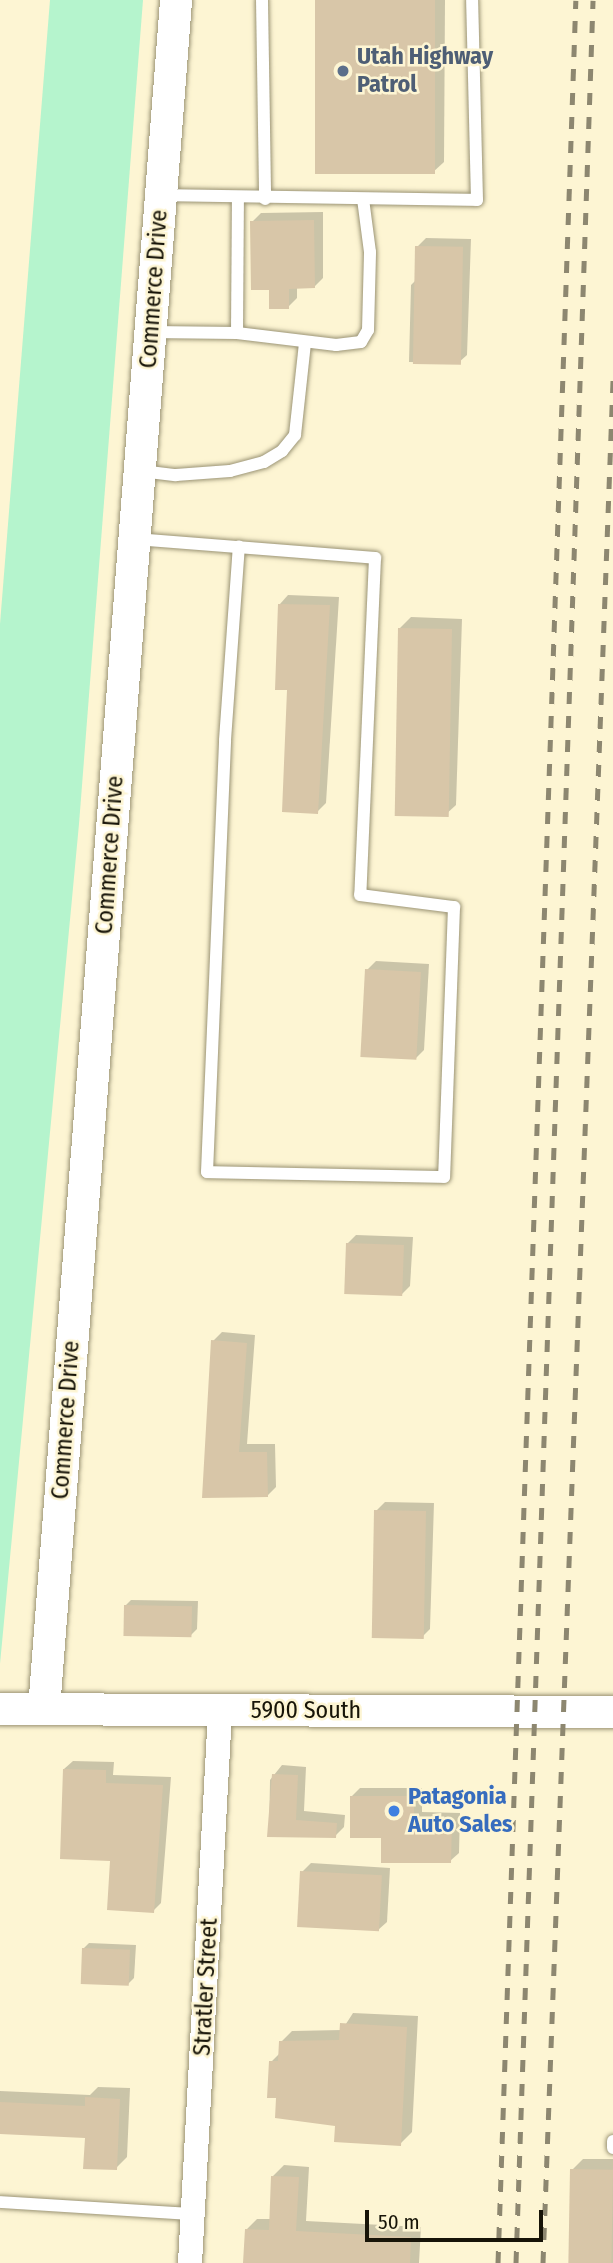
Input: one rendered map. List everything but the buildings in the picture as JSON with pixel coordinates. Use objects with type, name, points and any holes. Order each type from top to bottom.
[{"type":"street","name":"Commerce Drive","points":[[44,1709],[176,0]]},
{"type":"street","name":"5900 South","points":[[0,1709],[613,1712]]},
{"type":"street","name":"Stratler Street","points":[[190,2263],[220,1712]]},
{"type":"lane","points":[[262,0],[265,199]]},
{"type":"lane","points":[[161,195],[238,199],[477,200],[472,0]]},
{"type":"lane","points":[[237,334],[238,199]]},
{"type":"lane","points":[[151,331],[237,334],[304,343],[361,342],[368,330],[370,252],[363,200]]},
{"type":"lane","points":[[141,471],[176,475],[230,471],[264,462],[282,451],[295,435],[304,343]]},
{"type":"lane","points":[[135,539],[239,547],[375,558],[360,895],[454,907],[444,1177],[207,1172],[225,740],[239,547]]},
{"type":"lane","points":[[613,2141],[613,2148]]},
{"type":"lane","points":[[0,2202],[193,2214]]},
{"type":"green space","points":[[50,0],[143,0],[79,824],[0,1664],[0,624]]},
{"type":"railway","points":[[498,2263],[576,0]]},
{"type":"railway","points":[[516,2263],[593,0]]},
{"type":"railway","points":[[543,2263],[613,377]]},
{"type":"place","name":"Utah Highway Patrol","points":[[343,71]]},
{"type":"place","name":"Patagonia Auto Sales","points":[[394,1811]]}]
